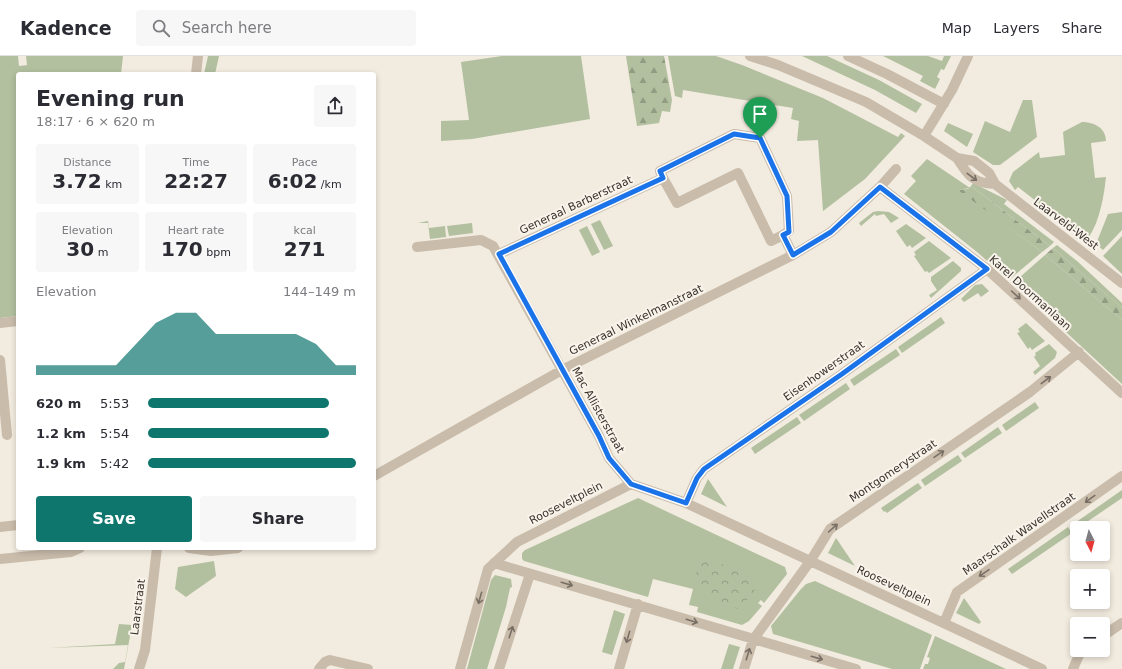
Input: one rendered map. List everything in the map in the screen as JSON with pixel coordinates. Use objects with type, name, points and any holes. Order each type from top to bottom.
[{"type":"street","points":[[196,72],[198,56]]},
{"type":"street","name":"Laarveld-West","points":[[750,56],[778,65],[866,102],[924,136],[957,158],[965,171],[981,184],[995,184],[1122,283]]},
{"type":"street","points":[[848,56],[887,74],[944,104]]},
{"type":"street","points":[[924,136],[963,70],[968,56]]},
{"type":"street","points":[[734,134],[760,138],[787,196],[789,232],[771,241],[738,173],[677,203],[663,178],[660,171],[734,134]]},
{"type":"street","name":"Generaal Winkelmanstraat","points":[[376,475],[562,370],[793,255],[831,232],[880,187],[896,169]]},
{"type":"street","name":"Generaal Barberstraat","points":[[499,254],[663,178]]},
{"type":"street","name":"Karel Doormanlaan","points":[[880,187],[987,269],[1122,393]]},
{"type":"street","points":[[783,235],[793,255]]},
{"type":"street","name":"Mac Allisterstraat","points":[[417,247],[481,240],[493,246],[499,254],[599,436],[609,458],[631,484]]},
{"type":"street","name":"Eisenhowerstraat","points":[[686,503],[697,478],[704,469],[842,374],[987,269]]},
{"type":"street","points":[[0,323],[16,321]]},
{"type":"street","name":"Montgomerystraat","points":[[744,669],[753,640],[811,560],[830,529],[1030,392],[1079,352]]},
{"type":"street","points":[[0,360],[6,435]]},
{"type":"street","name":"Maarschalk Wavellstraat","points":[[944,623],[956,592],[1122,476]]},
{"type":"street","name":"Rooseveltplein","points":[[460,669],[488,569],[517,542],[631,484],[686,503],[1042,669]]},
{"type":"street","points":[[0,527],[16,525]]},
{"type":"street","points":[[0,558],[71,552],[76,550]]},
{"type":"street","name":"Laarstraat","points":[[139,669],[145,650],[157,550]]},
{"type":"street","points":[[204,550],[220,550]]},
{"type":"street","points":[[494,563],[856,669]]},
{"type":"street","points":[[499,669],[530,574]]},
{"type":"street","points":[[619,669],[638,604]]},
{"type":"street","points":[[1110,631],[1122,623]]},
{"type":"street","points":[[1073,669],[1078,657]]},
{"type":"street","points":[[320,669],[325,662],[330,660],[368,669]]},
{"type":"green space","points":[[0,56],[18,56],[19,66],[27,65],[26,56],[123,56],[121,72],[16,72],[16,316],[0,318]]},
{"type":"green space","points":[[208,56],[219,56],[215,72],[204,72]]},
{"type":"green space","points":[[502,56],[581,56],[590,119],[472,139],[441,141],[441,121],[469,120],[461,62]]},
{"type":"green space","points":[[626,56],[664,56],[672,100],[670,112],[662,111],[659,123],[637,126]]},
{"type":"green space","points":[[668,56],[716,56],[823,98],[898,137],[901,133],[905,136],[865,179],[823,211],[818,140],[797,141],[799,121],[791,119],[793,108],[683,90],[682,98],[675,96]]},
{"type":"green space","points":[[802,56],[827,56],[879,80],[922,104],[916,113],[875,90]]},
{"type":"green space","points":[[883,56],[928,56],[942,61],[944,56],[951,56],[944,70],[941,69],[937,77],[940,79],[935,89],[920,81],[923,76]]},
{"type":"green space","points":[[1023,100],[1032,100],[1037,137],[1000,165],[993,165],[973,152],[985,121],[1010,132]]},
{"type":"green space","points":[[1082,122],[1095,125],[1102,129],[1104,133],[1106,141],[1091,143],[1095,178],[1106,177],[1099,216],[1089,237],[1080,240],[1074,237],[1077,233],[1018,187],[1015,190],[1009,181],[1013,172],[1039,152],[1040,158],[1065,155],[1063,132]]},
{"type":"green space","points":[[948,123],[973,134],[967,147],[944,131]]},
{"type":"green space","points":[[927,159],[970,188],[959,190],[1042,252],[1009,280],[977,252],[904,194],[916,181],[911,176]]},
{"type":"green space","points":[[973,183],[1007,200],[1004,204],[1054,242],[1050,246],[971,186]]},
{"type":"green space","points":[[971,186],[1050,246],[1042,252],[958,190],[968,189]]},
{"type":"green space","points":[[873,212],[889,212],[899,218],[891,223],[884,214],[876,216],[875,214],[861,226],[859,223]]},
{"type":"green space","points":[[1122,212],[1122,230],[1103,250],[1096,244],[1108,214]]},
{"type":"green space","points":[[600,220],[613,246],[604,250],[591,224]]},
{"type":"green space","points":[[428,221],[429,228],[445,226],[446,237],[430,239],[428,223],[418,223]]},
{"type":"green space","points":[[472,223],[473,233],[449,236],[447,226]]},
{"type":"green space","points":[[906,224],[926,238],[912,248],[910,245],[907,247],[896,231]]},
{"type":"green space","points":[[587,226],[600,252],[592,256],[579,230]]},
{"type":"green space","points":[[1122,236],[1122,274],[1103,256]]},
{"type":"green space","points":[[929,241],[951,258],[929,273],[927,271],[925,272],[914,256],[916,255],[914,252]]},
{"type":"green space","points":[[1057,245],[1077,261],[1122,303],[1122,308],[1053,248]]},
{"type":"green space","points":[[1053,248],[1122,308],[1122,320],[1045,255]]},
{"type":"green space","points":[[1045,255],[1122,320],[1122,384],[1013,283]]},
{"type":"green space","points":[[953,261],[961,268],[961,271],[931,298],[929,295],[937,290],[931,281],[931,277]]},
{"type":"green space","points":[[982,284],[989,291],[981,297],[978,293],[964,302],[961,299],[975,285]]},
{"type":"green space","points":[[941,317],[945,323],[902,353],[898,347]]},
{"type":"green space","points":[[1026,323],[1045,341],[1032,350],[1030,347],[1028,349],[1017,333],[1020,332],[1018,329]]},
{"type":"green space","points":[[1049,344],[1057,352],[1055,358],[1035,375],[1033,372],[1040,366],[1034,357],[1036,355],[1035,353]]},
{"type":"green space","points":[[896,349],[900,355],[854,386],[850,380]]},
{"type":"green space","points":[[846,383],[850,389],[804,421],[799,415]]},
{"type":"green space","points":[[1035,402],[1039,408],[1006,431],[1002,425]]},
{"type":"green space","points":[[797,417],[801,423],[755,454],[751,448]]},
{"type":"green space","points":[[998,427],[1002,433],[965,458],[961,453]]},
{"type":"green space","points":[[958,455],[962,461],[925,486],[921,480]]},
{"type":"green space","points":[[708,479],[727,507],[701,494]]},
{"type":"green space","points":[[918,483],[922,488],[887,513],[885,511],[884,512],[881,508]]},
{"type":"green space","points":[[1122,490],[1122,498],[1088,521],[1078,521]]},
{"type":"green space","points":[[638,498],[785,567],[787,574],[764,603],[761,600],[758,603],[762,606],[749,621],[742,625],[697,612],[698,607],[689,605],[693,589],[653,579],[648,597],[524,561],[522,559],[522,553],[525,550]]},
{"type":"green space","points":[[1068,527],[1070,530],[1070,534],[1012,574],[1008,569]]},
{"type":"green space","points":[[836,538],[855,566],[828,553]]},
{"type":"green space","points":[[701,556],[730,568],[756,588],[740,610],[692,588]]},
{"type":"green space","points":[[214,561],[216,576],[186,597],[175,589],[178,567]]},
{"type":"green space","points":[[495,575],[511,579],[512,587],[510,588],[506,607],[487,669],[467,669],[491,580]]},
{"type":"green space","points":[[815,581],[932,635],[920,669],[892,669],[773,634],[771,626],[801,589],[806,584]]},
{"type":"green space","points":[[964,598],[981,622],[979,624],[956,613]]},
{"type":"green space","points":[[614,610],[625,614],[612,655],[602,652]]},
{"type":"green space","points":[[119,624],[132,625],[124,669],[113,669],[119,663],[125,662],[128,645],[48,648],[115,644]]},
{"type":"green space","points":[[935,636],[1006,669],[923,669],[925,664],[928,664],[930,658],[927,657]]},
{"type":"green space","points":[[729,644],[740,647],[733,669],[721,669]]},
{"type":"route","points":[[734,134],[760,138],[787,196],[789,232],[783,235],[793,255],[831,232],[880,187],[987,269],[937,307],[704,469],[697,478],[686,503],[631,484],[609,458],[599,436],[499,254],[663,178],[660,171],[734,134]]}]
